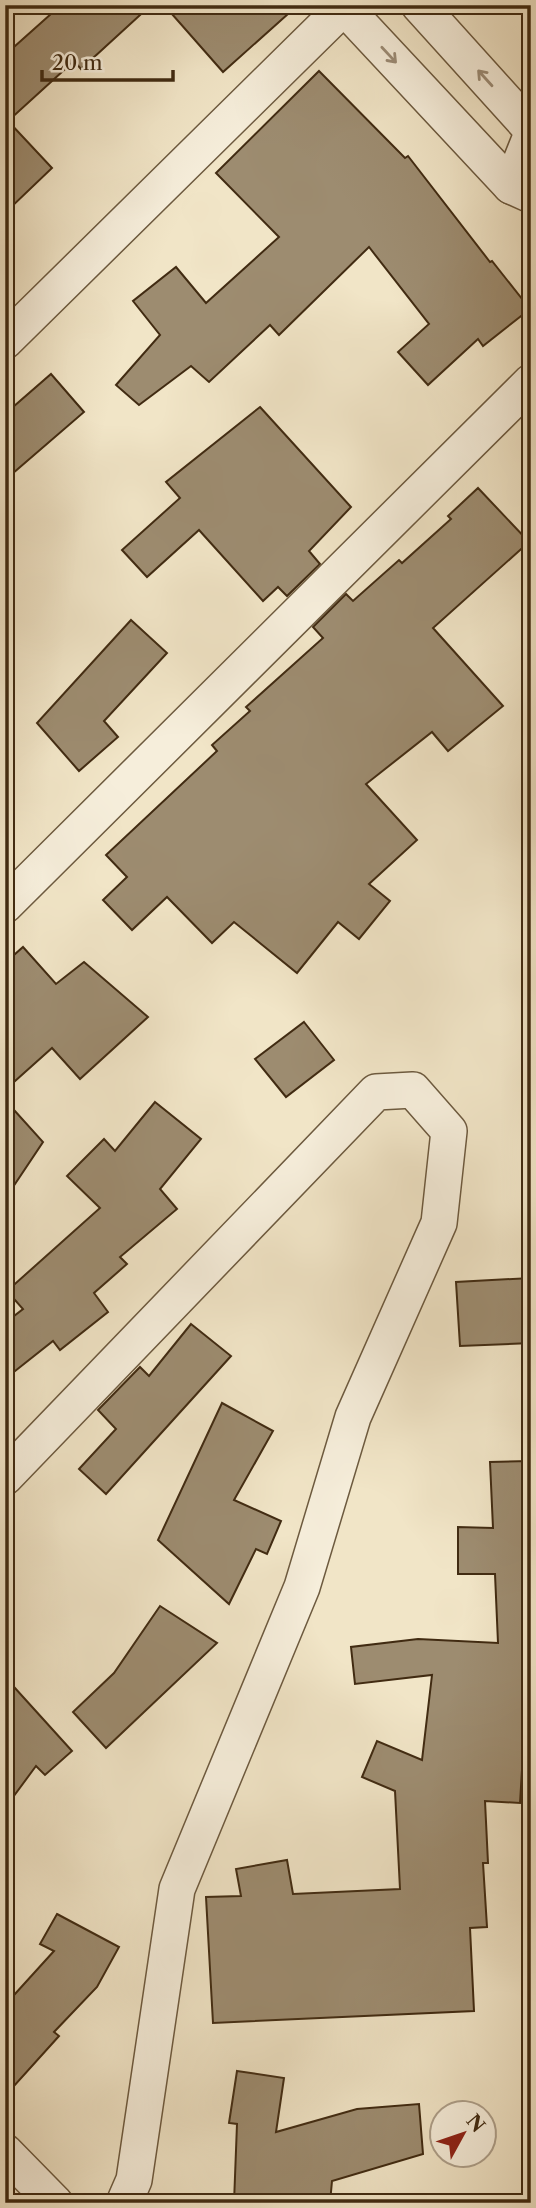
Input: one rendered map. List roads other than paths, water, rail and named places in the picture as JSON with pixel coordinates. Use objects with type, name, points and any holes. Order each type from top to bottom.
[{"type":"street","points":[[419,5],[531,129]]},
{"type":"street","points":[[5,341],[344,6],[521,190]]},
{"type":"street","points":[[521,190],[531,136]]},
{"type":"street","points":[[5,905],[531,382]]},
{"type":"street","points":[[5,1477],[376,1092],[413,1090],[449,1131],[439,1223],[353,1417],[302,1587],[177,1889],[132,2195]]},
{"type":"street","points":[[5,2151],[55,2203]]}]
